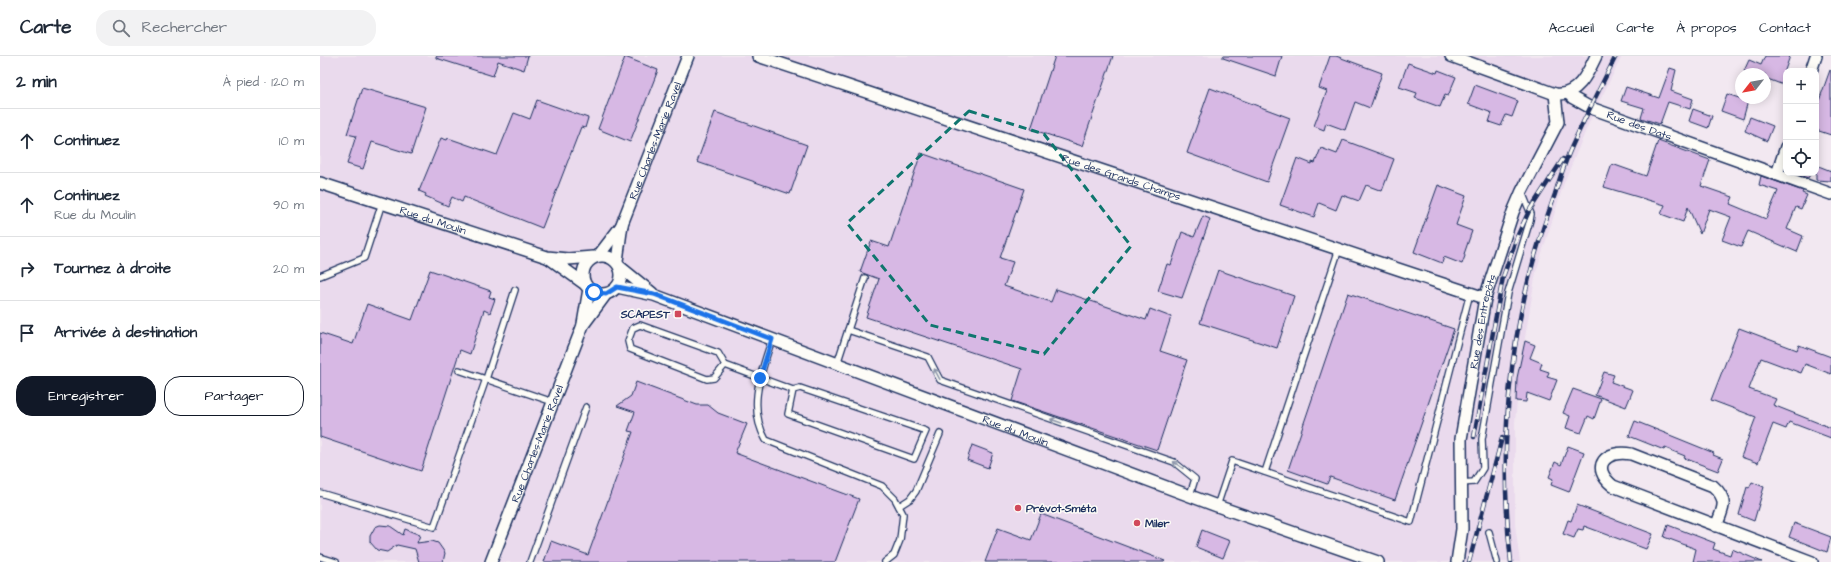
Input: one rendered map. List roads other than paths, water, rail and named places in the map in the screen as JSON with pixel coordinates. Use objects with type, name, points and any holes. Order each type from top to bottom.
[{"type":"street","name":"Rue Charles-Marie Ravel","points":[[618,264],[622,224],[688,56]]},
{"type":"street","name":"Rue des Grands Champs","points":[[758,56],[1485,298]]},
{"type":"street","points":[[1451,56],[1555,94],[1562,95],[1568,93],[1580,83],[1596,56]]},
{"type":"street","points":[[1812,68],[1816,56]]},
{"type":"street","name":"Rue des Dats","points":[[1568,93],[1573,98],[1591,108],[1831,194]]},
{"type":"street","name":"Rue des Entrepôts","points":[[1457,562],[1462,529],[1461,439],[1463,419],[1485,298],[1505,233],[1522,191],[1558,122],[1555,94]]},
{"type":"street","points":[[1777,174],[1783,156]]},
{"type":"street","name":"Rue du Moulin","points":[[320,183],[547,257],[568,259],[596,256]]},
{"type":"street","name":"Rue Charles-Marie Ravel","points":[[596,256],[622,224]]},
{"type":"street","points":[[596,256],[611,257],[618,264],[621,281],[617,287],[606,294],[594,292],[587,286],[583,278],[584,266],[596,256]]},
{"type":"street","name":"Rue du Moulin","points":[[547,257],[587,286]]},
{"type":"street","name":"Rue du Moulin","points":[[618,264],[639,284],[654,294]]},
{"type":"street","name":"Rue Charles-Marie Ravel","points":[[583,325],[587,286]]},
{"type":"street","name":"Rue du Moulin","points":[[617,287],[654,294],[836,364],[1217,506],[1378,562]]},
{"type":"street","name":"Rue Charles-Marie Ravel","points":[[491,562],[583,325],[606,294]]},
{"type":"street","points":[[1716,526],[1724,500],[1721,492],[1713,486],[1631,454],[1620,452],[1613,453],[1606,458],[1601,468],[1602,475],[1613,486],[1716,526],[1812,562]]},
{"type":"lane","points":[[1461,483],[1474,482],[1483,468],[1482,439],[1508,293],[1531,214],[1522,191]]},
{"type":"lane","points":[[320,276],[364,258],[382,203]]},
{"type":"lane","points":[[1265,472],[1339,249]]},
{"type":"lane","points":[[836,364],[865,278]]},
{"type":"lane","points":[[320,493],[434,527],[486,379],[515,290]]},
{"type":"lane","points":[[1217,506],[1232,461],[1411,522],[1470,292]]},
{"type":"lane","points":[[725,365],[714,378],[706,379],[630,349],[628,341],[633,328],[640,325],[718,353],[725,365],[760,378],[793,390],[800,388],[926,431],[914,459],[788,414],[793,390]]},
{"type":"lane","points":[[848,330],[928,357],[940,380],[1174,462],[1195,479],[1190,495]]},
{"type":"lane","points":[[772,339],[757,389],[757,415],[759,427],[766,440],[882,486],[895,499],[903,514],[900,540],[894,555],[885,562]]},
{"type":"lane","points":[[459,370],[553,402]]},
{"type":"lane","points":[[530,562],[586,407]]},
{"type":"lane","points":[[899,506],[910,499],[916,491],[940,434]]},
{"type":"lane","points":[[1489,532],[1497,562]]},
{"type":"lane","points":[[320,556],[336,562]]},
{"type":"railway","points":[[1511,562],[1507,515],[1507,422],[1511,375],[1518,329],[1540,239],[1569,152],[1616,56]]},
{"type":"railway","points":[[1474,437],[1503,277],[1517,237],[1529,211],[1563,159]]},
{"type":"railway","points":[[1469,562],[1502,438]]},
{"type":"place","name":"SCAPEST","points":[[678,314]]},
{"type":"place","name":"Prévot-Sméta","points":[[1018,508]]},
{"type":"place","name":"Miler","points":[[1137,523]]}]
